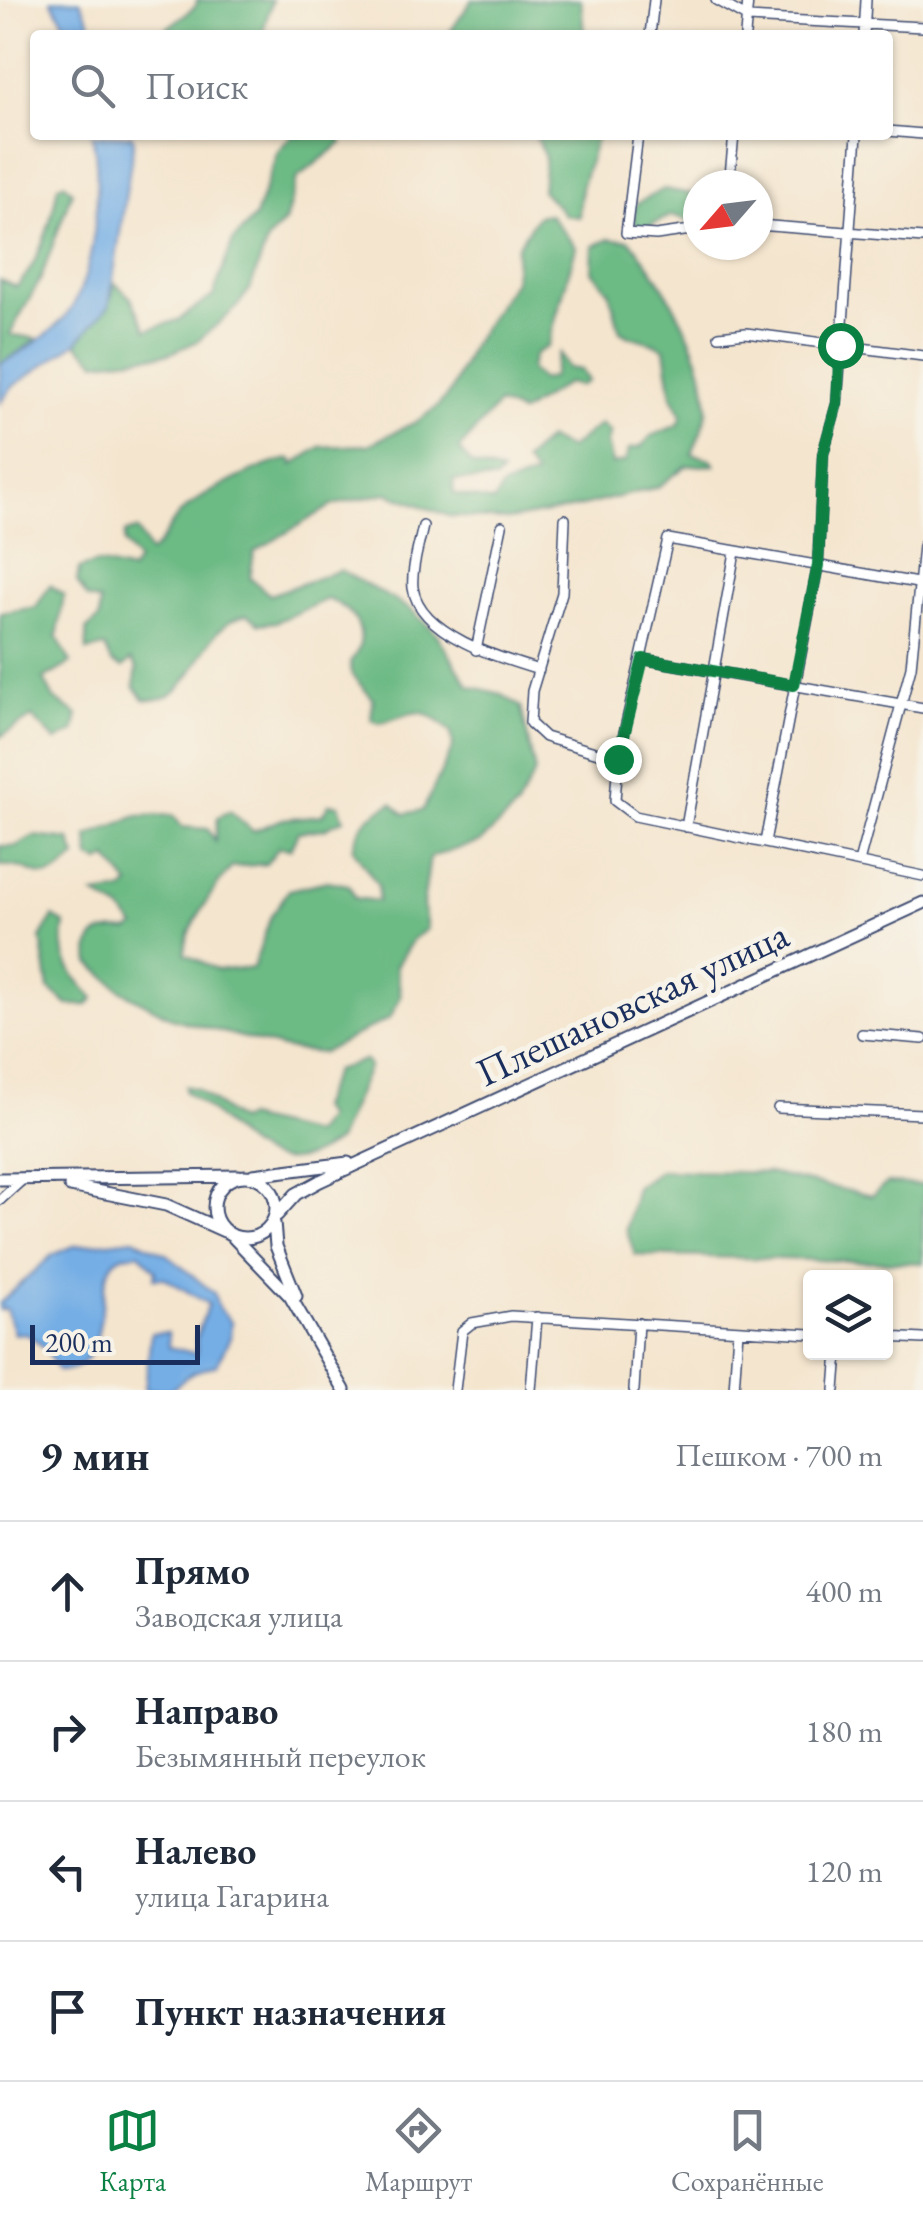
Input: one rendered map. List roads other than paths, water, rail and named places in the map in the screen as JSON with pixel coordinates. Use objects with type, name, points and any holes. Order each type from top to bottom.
[{"type":"main road","name":"Плешановская улица","points":[[275,1218],[306,1188],[923,903]]},
{"type":"main road","points":[[29,1181],[243,1176],[367,1159]]},
{"type":"main road","points":[[308,1323],[279,1282],[227,1233],[215,1214],[215,1198],[223,1184],[243,1176],[270,1189],[276,1246],[308,1323],[344,1390]]},
{"type":"main road","points":[[0,1179],[142,1198],[227,1233],[255,1236],[275,1218]]},
{"type":"street","points":[[651,30],[654,0]]},
{"type":"street","points":[[716,0],[748,18],[923,27]]},
{"type":"street","points":[[746,30],[748,0]]},
{"type":"street","points":[[864,30],[866,0]]},
{"type":"street","points":[[893,131],[923,134]]},
{"type":"street","points":[[637,140],[626,232],[656,236],[683,232]]},
{"type":"street","points":[[730,170],[733,140]]},
{"type":"street","points":[[764,842],[818,565],[823,454],[837,403],[856,140]]},
{"type":"street","points":[[773,225],[923,238]]},
{"type":"street","points":[[718,336],[746,333],[923,356]]},
{"type":"street","points":[[566,518],[562,593],[539,670],[530,723],[545,738],[618,759]]},
{"type":"street","points":[[423,526],[414,594],[438,622],[476,650],[539,670]]},
{"type":"street","points":[[476,650],[502,526]]},
{"type":"street","points":[[921,584],[668,540],[618,759],[615,800],[635,816],[923,876]]},
{"type":"street","points":[[859,862],[911,667],[923,546]]},
{"type":"street","points":[[686,827],[735,552]]},
{"type":"street","points":[[643,659],[923,708]]},
{"type":"street","points":[[862,1034],[923,1039]]},
{"type":"street","points":[[778,1108],[923,1114]]},
{"type":"street","points":[[0,1200],[29,1181]]},
{"type":"street","points":[[455,1390],[462,1330],[472,1323],[511,1316],[803,1334]]},
{"type":"street","points":[[531,1390],[538,1318]]},
{"type":"street","points":[[634,1390],[638,1323]]},
{"type":"street","points":[[734,1390],[738,1330]]},
{"type":"street","points":[[893,1338],[923,1339]]},
{"type":"street","points":[[835,1390],[837,1360]]},
{"type":"water","points":[[51,0],[80,0],[94,30],[69,30]]},
{"type":"water","points":[[93,140],[134,140],[109,306],[76,343],[12,387],[0,403],[0,364],[55,328],[78,295],[95,226]]},
{"type":"water","points":[[134,1239],[166,1254],[214,1293],[218,1307],[231,1322],[230,1338],[216,1365],[191,1373],[171,1390],[145,1390],[151,1333],[168,1333],[169,1347],[197,1354],[196,1339],[208,1304],[165,1278],[154,1278],[156,1271],[139,1253],[120,1257],[111,1266],[94,1345],[87,1359],[75,1368],[58,1371],[45,1348],[26,1333],[14,1334],[6,1309],[0,1310],[0,1303],[52,1255],[74,1246]]}]
